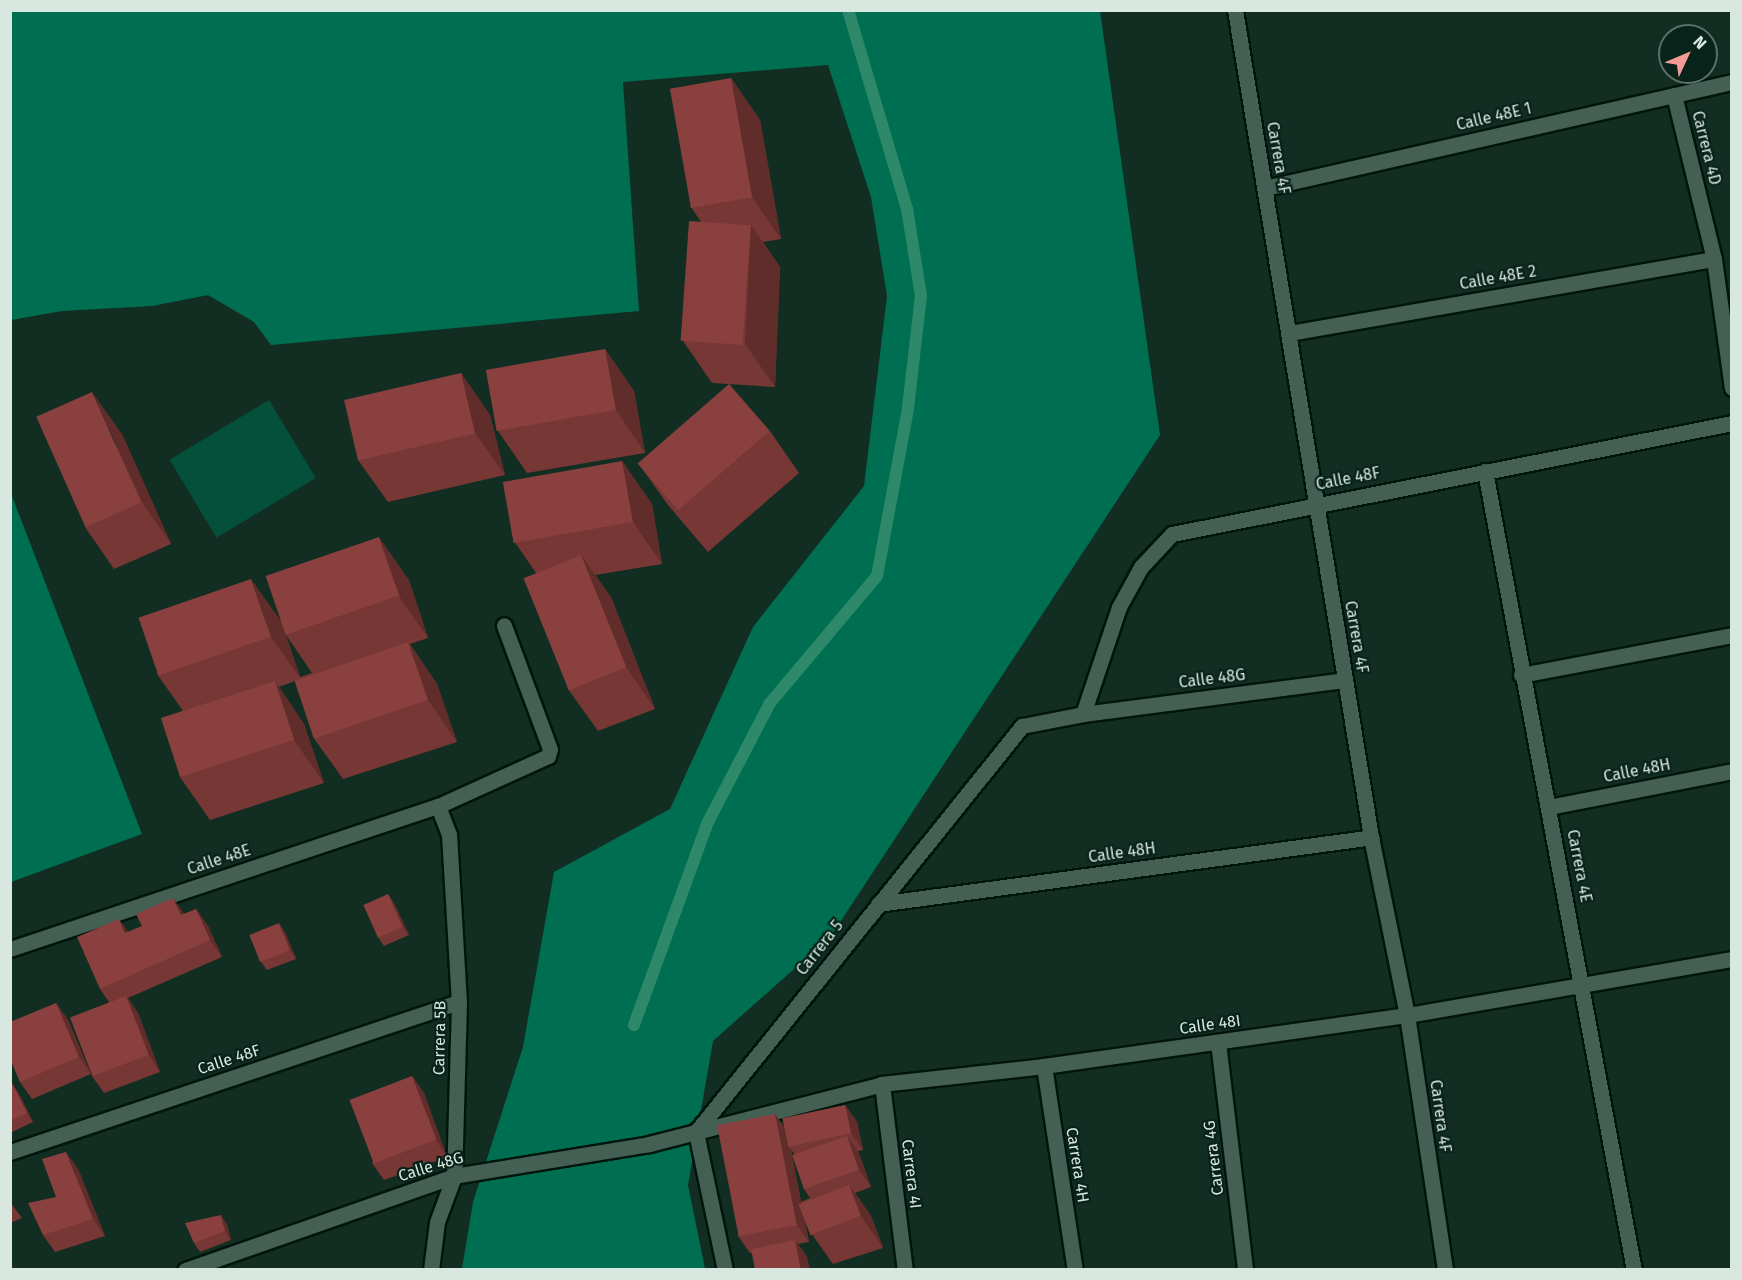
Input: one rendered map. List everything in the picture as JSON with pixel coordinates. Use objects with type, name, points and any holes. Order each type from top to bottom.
[{"type":"street","name":"Carrera 4F","points":[[1234,10],[1371,837],[1407,1015],[1445,1269]]},
{"type":"street","name":"Calle 48E 1","points":[[1265,188],[1731,82]]},
{"type":"street","name":"Carrera 4D","points":[[1674,95],[1714,259],[1731,388]]},
{"type":"street","name":"Calle 48E 2","points":[[1289,333],[1714,259]]},
{"type":"street","name":"Calle 48F","points":[[1083,714],[1119,608],[1141,567],[1172,534],[1731,423]]},
{"type":"street","name":"Carrera 4E","points":[[1485,471],[1521,675],[1584,985],[1634,1269]]},
{"type":"street","name":"Calle 48E","points":[[10,949],[438,806],[548,756],[550,749],[504,626]]},
{"type":"street","points":[[1521,675],[1731,635]]},
{"type":"street","name":"Calle 48G","points":[[1083,714],[1344,680]]},
{"type":"street","name":"Carrera 5","points":[[696,1132],[1022,726],[1083,714]]},
{"type":"street","name":"Calle 48H","points":[[1549,807],[1731,771]]},
{"type":"street","name":"Carrera 5B","points":[[431,1269],[437,1222],[454,1176],[459,1002],[449,834],[438,806]]},
{"type":"street","name":"Calle 48H","points":[[878,904],[1371,837]]},
{"type":"street","name":"Calle 48I","points":[[696,1132],[882,1084],[1044,1066],[1407,1015],[1731,958]]},
{"type":"street","name":"Calle 48F","points":[[10,1152],[459,1002]]},
{"type":"street","name":"Carrera 4G","points":[[1218,1042],[1245,1269]]},
{"type":"street","name":"Carrera 4H","points":[[1044,1066],[1075,1269]]},
{"type":"street","name":"Carrera 4I","points":[[882,1084],[905,1269]]},
{"type":"street","points":[[696,1132],[725,1269]]},
{"type":"street","name":"Calle 48G","points":[[185,1269],[454,1176],[649,1144],[696,1132]]},
{"type":"green space","points":[[11,11],[1100,11],[1160,435],[831,936],[713,1041],[688,1185],[705,1269],[462,1269],[473,1202],[523,1047],[554,872],[670,809],[753,627],[864,486],[887,296],[871,197],[828,65],[623,82],[639,311],[271,345],[254,322],[208,295],[152,306],[62,311],[11,320]]},
{"type":"green space","points":[[269,400],[316,478],[216,538],[170,460]]},
{"type":"green space","points":[[10,491],[142,834],[11,882],[10,882]]},
{"type":"building","points":[[731,78],[752,197],[691,208],[670,89]]},
{"type":"building","points":[[689,221],[751,225],[742,345],[681,341]]},
{"type":"building","points":[[605,349],[616,410],[497,431],[486,370]]},
{"type":"building","points":[[461,373],[475,433],[358,460],[344,400]]},
{"type":"building","points":[[729,384],[770,431],[678,510],[638,463]]},
{"type":"building","points":[[92,392],[141,503],[85,527],[36,417]]},
{"type":"building","points":[[622,461],[633,522],[514,543],[503,482]]},
{"type":"building","points":[[379,537],[399,596],[286,635],[266,576]]},
{"type":"building","points":[[581,555],[626,667],[569,690],[524,578]]},
{"type":"building","points":[[251,579],[271,637],[158,675],[138,618]]},
{"type":"building","points":[[408,642],[428,700],[314,739],[295,681]]},
{"type":"building","points":[[275,681],[294,740],[180,777],[161,718]]},
{"type":"building","points":[[388,894],[403,927],[378,938],[363,905]]},
{"type":"building","points":[[173,898],[181,915],[196,909],[210,940],[100,989],[77,937],[119,919],[125,933],[142,926],[136,914]]},
{"type":"building","points":[[279,923],[290,950],[260,962],[249,935]]},
{"type":"building","points":[[126,996],[149,1055],[93,1076],[70,1018]]},
{"type":"building","points":[[56,1003],[79,1057],[20,1082],[10,1059],[10,1022]]},
{"type":"building","points":[[412,1076],[436,1139],[374,1163],[349,1100]]},
{"type":"building","points":[[12,1083],[27,1113],[10,1121],[10,1084]]},
{"type":"building","points":[[845,1105],[851,1133],[788,1147],[782,1118]]},
{"type":"building","points":[[775,1114],[797,1225],[739,1236],[717,1125]]},
{"type":"building","points":[[847,1136],[859,1170],[804,1189],[792,1155]]},
{"type":"building","points":[[66,1152],[93,1219],[43,1235],[28,1203],[56,1197],[42,1159]]},
{"type":"building","points":[[849,1185],[861,1216],[810,1235],[799,1204]]},
{"type":"building","points":[[221,1215],[225,1231],[194,1243],[185,1223]]},
{"type":"building","points":[[795,1240],[801,1269],[755,1269],[751,1249]]},
{"type":"waterway","points":[[634,1025],[707,824],[770,703],[877,576],[908,408],[921,296],[907,209],[848,10]]}]
